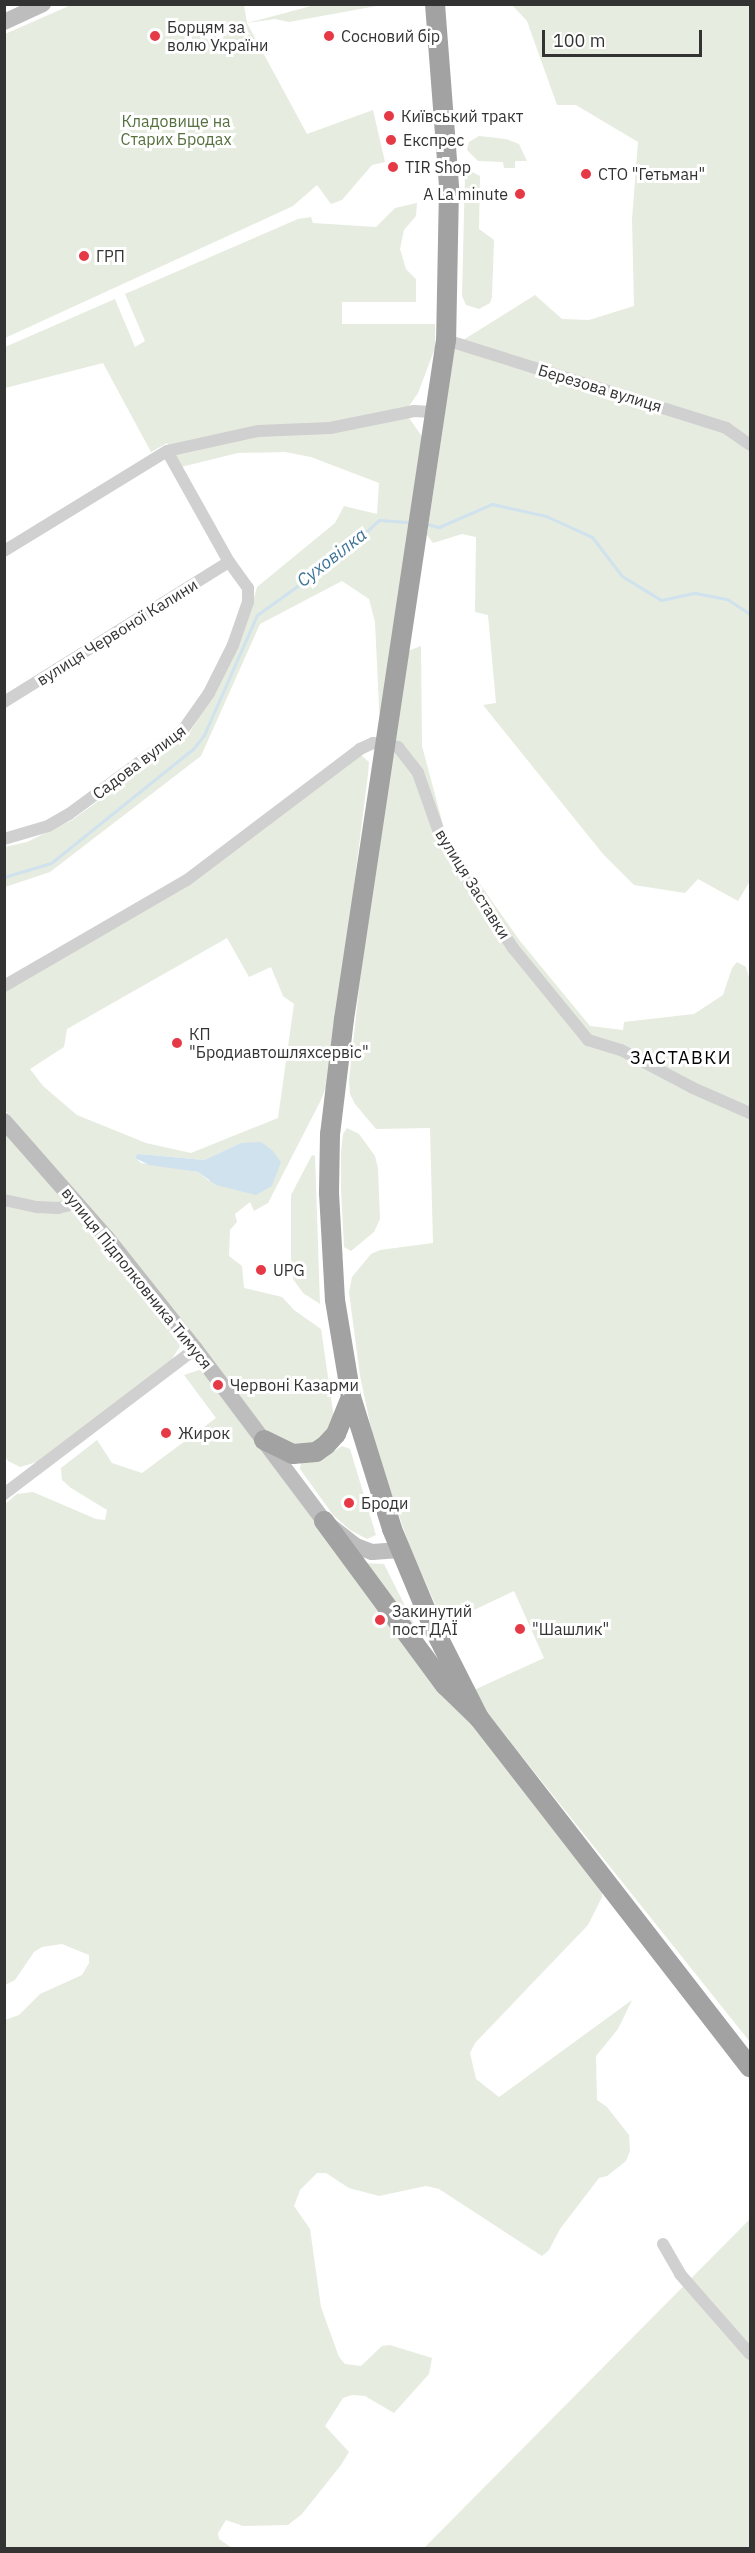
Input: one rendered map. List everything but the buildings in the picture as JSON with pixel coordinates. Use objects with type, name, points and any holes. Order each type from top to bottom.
[{"type":"highway","points":[[435,4],[450,207],[446,340],[427,483],[351,969],[330,1134],[329,1192],[335,1300],[351,1397],[400,1550],[433,1627],[479,1718]]},
{"type":"highway","points":[[264,1440],[293,1454],[316,1452],[336,1434],[351,1397]]},
{"type":"highway","points":[[324,1521],[445,1685],[479,1718],[750,2067]]},
{"type":"main road","points":[[4,22],[43,4]]},
{"type":"main road","name":"вулиця Підполковника Тимуся","points":[[4,1121],[78,1203],[195,1349],[324,1521],[356,1546],[372,1552],[400,1550]]},
{"type":"street","name":"Березова вулиця","points":[[446,340],[726,428],[750,445]]},
{"type":"street","points":[[4,551],[167,451],[258,431],[330,428],[414,411],[436,412]]},
{"type":"street","name":"Садова вулиця","points":[[4,839],[48,826],[69,814],[183,730],[228,657],[248,602],[248,588],[229,562],[167,451]]},
{"type":"street","name":"вулиця Червоної Калини","points":[[4,702],[229,562]]},
{"type":"street","points":[[4,986],[187,880],[360,749],[373,743],[385,745]]},
{"type":"street","name":"вулиця Заставки","points":[[385,745],[398,747],[410,760],[418,773],[441,838],[513,948],[588,1040],[621,1050],[693,1088],[750,1113]]},
{"type":"street","points":[[4,1200],[38,1207],[58,1208],[78,1203]]},
{"type":"street","points":[[4,1494],[195,1349]]},
{"type":"street","points":[[663,2244],[680,2274],[750,2354]]},
{"type":"green space","name":"Кладовище на Старих Бродах","points":[[71,5],[244,5],[247,23],[307,134],[373,110],[385,162],[372,165],[342,200],[331,204],[317,185],[293,206],[5,338],[5,34]]},
{"type":"green space","points":[[315,5],[382,5],[289,22],[275,19],[247,23]]},
{"type":"green space","points":[[512,5],[750,5],[750,881],[738,901],[698,879],[685,893],[634,885],[603,854],[483,705],[496,703],[488,615],[475,612],[476,537],[462,534],[433,543],[427,535],[455,345],[535,295],[562,319],[589,320],[634,306],[632,219],[638,142],[576,105],[557,105],[527,21]]},
{"type":"green space","points":[[479,136],[506,139],[519,144],[527,161],[515,161],[515,168],[504,168],[503,162],[478,161],[467,150],[469,142]]},
{"type":"green space","points":[[472,172],[480,176],[479,229],[494,240],[492,297],[490,303],[479,309],[466,305],[462,296],[465,175]]},
{"type":"green space","points":[[417,203],[416,216],[404,230],[400,249],[406,269],[416,279],[416,302],[342,302],[342,324],[435,324],[435,348],[418,393],[405,412],[425,441],[380,727],[375,622],[369,599],[342,581],[260,624],[201,756],[50,872],[5,887],[5,847],[27,842],[72,820],[187,737],[213,695],[253,602],[257,587],[335,523],[344,506],[377,514],[379,483],[311,457],[285,452],[238,453],[177,468],[167,443],[151,452],[103,363],[5,388],[5,347],[115,299],[135,347],[145,341],[125,294],[298,219],[311,217],[313,223],[376,227],[395,208]]},
{"type":"green space","points":[[421,646],[422,746],[446,836],[520,941],[590,1026],[623,1030],[624,1022],[694,1014],[723,995],[732,968],[737,962],[746,967],[750,981],[750,2042],[488,1714],[474,1690],[544,1658],[514,1591],[444,1624],[410,1547],[375,1447],[360,1376],[349,1292],[352,1277],[371,1254],[380,1250],[433,1243],[430,1128],[376,1129],[355,1104],[350,1094],[349,1081],[361,970],[408,651]]},
{"type":"green space","points":[[360,754],[369,762],[330,1078],[268,1203],[254,1211],[250,1202],[235,1214],[237,1222],[230,1230],[229,1256],[242,1266],[244,1288],[282,1297],[294,1310],[321,1329],[334,1418],[321,1438],[313,1443],[294,1445],[270,1435],[110,1232],[5,1110],[4,986],[187,880]],"holes":[[[227,938],[249,977],[271,967],[283,996],[294,1004],[278,1118],[191,1153],[146,1143],[77,1115],[43,1086],[30,1069],[64,1047],[67,1029]],[[241,1143],[209,1181],[198,1172],[141,1163],[135,1157],[137,1154],[204,1160]]]},
{"type":"green space","points":[[347,1128],[359,1134],[375,1156],[378,1168],[380,1219],[374,1232],[351,1251],[344,1247],[341,1189],[341,1152],[343,1134]]},
{"type":"green space","points":[[4,1130],[65,1200],[56,1204],[5,1196]]},
{"type":"green space","points":[[312,1155],[315,1156],[320,1304],[303,1293],[293,1279],[291,1261],[291,1195]]},
{"type":"green space","points":[[4,1204],[74,1208],[182,1343],[170,1362],[37,1462],[20,1467],[8,1461],[5,1456]]},
{"type":"green space","points":[[202,1369],[471,1724],[602,1889],[602,1897],[588,1925],[475,2043],[470,2053],[476,2079],[499,2097],[632,2000],[618,2029],[596,2056],[597,2100],[607,2107],[629,2135],[630,2151],[626,2161],[607,2176],[599,2178],[560,2229],[549,2250],[542,2256],[439,2189],[426,2186],[379,2196],[349,2188],[326,2173],[317,2173],[300,2190],[294,2206],[310,2229],[321,2307],[339,2357],[345,2364],[361,2366],[382,2346],[390,2345],[432,2358],[429,2374],[394,2413],[365,2396],[352,2395],[343,2398],[325,2426],[349,2452],[341,2465],[302,2514],[288,2525],[243,2526],[226,2520],[218,2533],[219,2539],[232,2548],[5,2548],[5,2020],[19,2015],[40,1994],[82,1975],[89,1963],[89,1955],[62,1944],[42,1947],[34,1952],[15,1980],[5,1985],[4,1505],[17,1494],[33,1492],[96,1519],[105,1520],[107,1510],[62,1480],[61,1468],[97,1440],[112,1463],[142,1473],[216,1418],[184,1375]]},
{"type":"green space","points":[[342,1446],[350,1449],[376,1535],[367,1539],[350,1530],[333,1515],[300,1469],[301,1463],[327,1456]]},
{"type":"green space","points":[[364,1563],[384,1564],[423,1642]]},
{"type":"green space","points":[[750,2219],[750,2548],[424,2548]]},
{"type":"water","points":[[261,1142],[272,1150],[281,1162],[272,1186],[256,1195],[216,1185],[198,1172],[149,1165],[135,1158],[137,1154],[204,1160],[241,1143]]},
{"type":"waterway","name":"Суховілка","points":[[426,524],[439,527],[492,504],[546,516],[592,537],[622,576],[661,600],[695,593],[727,599],[750,614]]},
{"type":"waterway","name":"Суховілка","points":[[4,877],[51,863],[193,749],[204,735],[257,615],[342,554],[379,520],[410,522]]},
{"type":"place","name":"Борцям за волю України","points":[[155,36]]},
{"type":"place","name":"Сосновий бір","points":[[329,36]]},
{"type":"place","name":"Київський тракт","points":[[389,116]]},
{"type":"place","name":"Експрес","points":[[391,140]]},
{"type":"place","name":"TIR Shop","points":[[393,167]]},
{"type":"place","name":"СТО \"Гетьман\"","points":[[586,174]]},
{"type":"place","name":"A La minute","points":[[520,194]]},
{"type":"place","name":"ГРП","points":[[84,256]]},
{"type":"place","name":"КП \"Бродиавтошляхсервіс\"","points":[[177,1043]]},
{"type":"place","name":"UPG","points":[[261,1270]]},
{"type":"place","name":"Червоні Казарми","points":[[218,1385]]},
{"type":"place","name":"Жирок","points":[[166,1433]]},
{"type":"place","name":"Броди","points":[[349,1503]]},
{"type":"place","name":"Закинутий пост ДАЇ","points":[[380,1620]]},
{"type":"place","name":"\"Шашлик\"","points":[[520,1629]]},
{"type":"district","name":"ЗАСТАВКИ","points":[[681,1058]]}]
